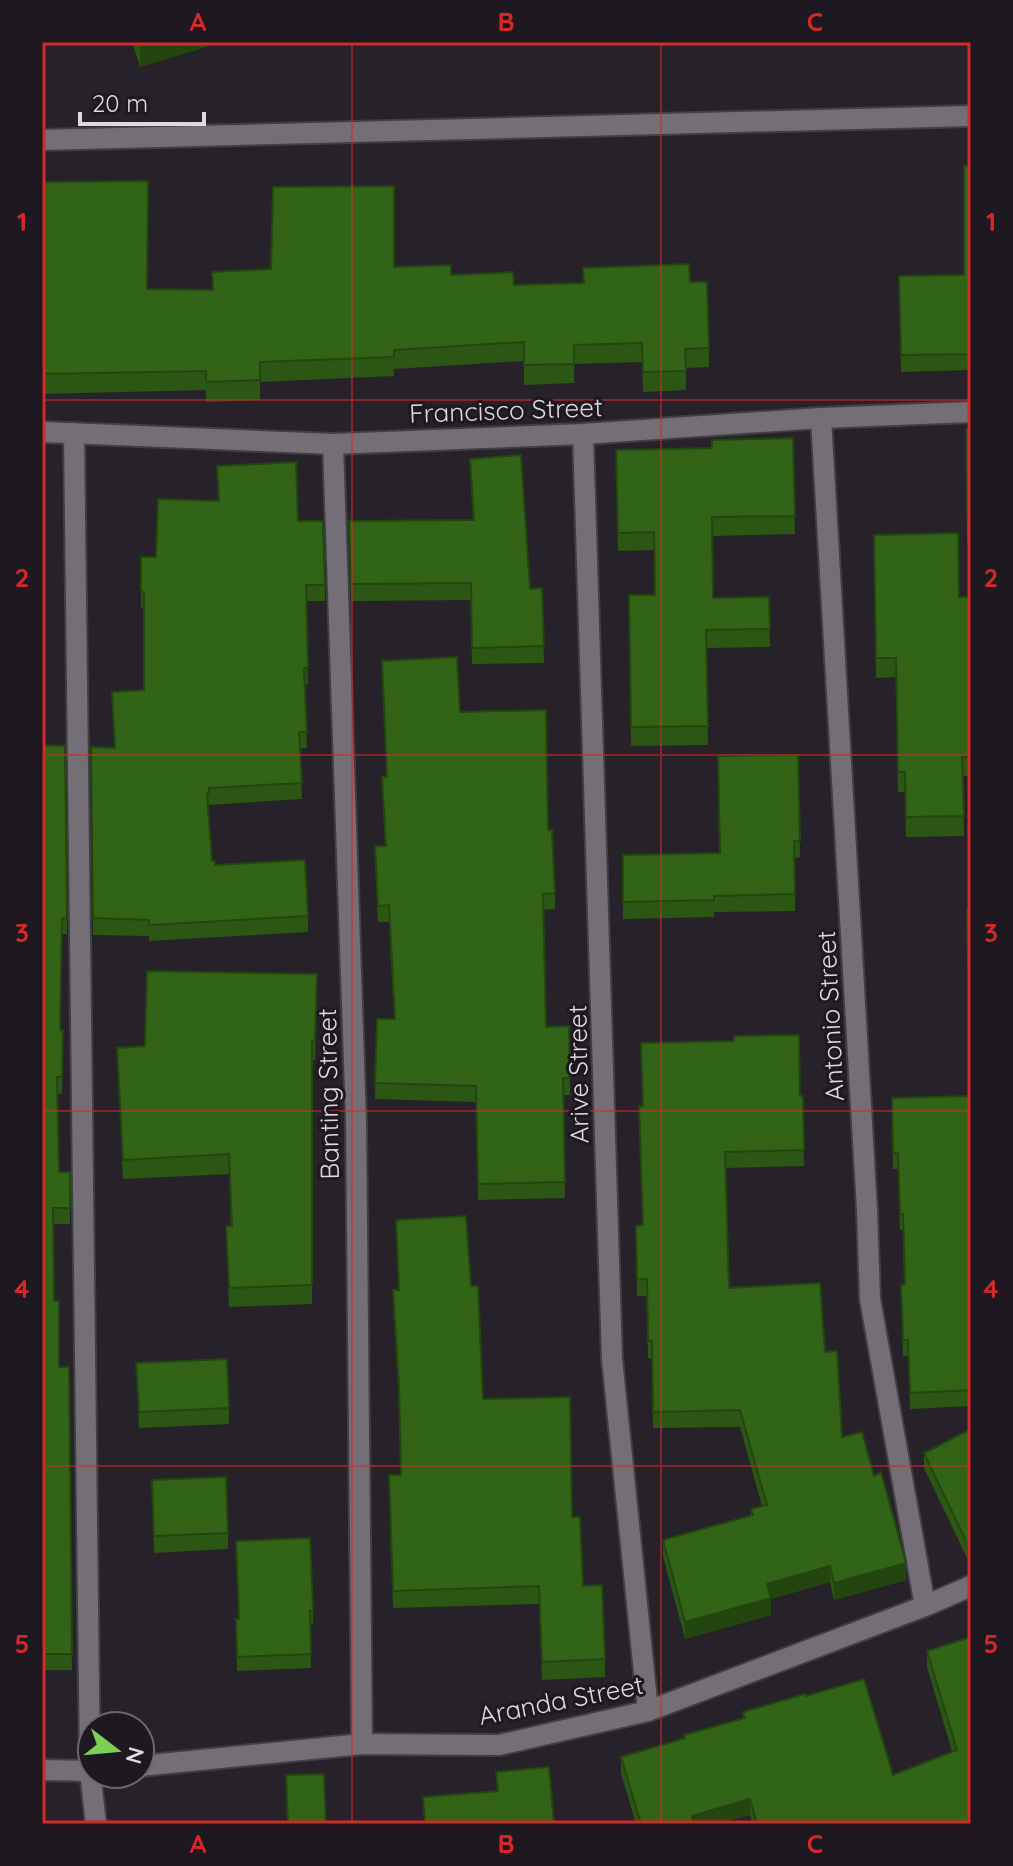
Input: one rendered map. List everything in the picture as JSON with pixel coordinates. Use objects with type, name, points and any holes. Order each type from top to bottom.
[{"type":"street","points":[[42,140],[971,116]]},
{"type":"street","name":"Francisco Street","points":[[42,432],[333,444],[583,434],[821,418],[971,412]]},
{"type":"street","name":"Antonio Street","points":[[821,418],[870,1299],[925,1606]]},
{"type":"street","points":[[74,433],[90,1710]]},
{"type":"street","name":"Arive Street","points":[[583,434],[612,1359],[648,1711]]},
{"type":"street","name":"Banting Street","points":[[333,444],[356,1121],[362,1744]]},
{"type":"street","name":"Aranda Street","points":[[156,1764],[362,1744],[499,1745],[648,1711],[971,1586]]},
{"type":"street","points":[[42,1770],[76,1771]]},
{"type":"street","points":[[93,1790],[96,1824]]},
{"type":"building","points":[[964,166],[971,166],[971,350],[969,354],[901,355],[899,276],[964,275]]},
{"type":"building","points":[[148,181],[147,289],[213,290],[212,272],[271,269],[273,187],[394,186],[394,267],[451,265],[451,275],[513,272],[514,285],[584,283],[583,268],[689,264],[690,282],[707,282],[709,348],[685,349],[686,371],[643,372],[642,343],[574,345],[574,364],[524,365],[524,342],[394,350],[394,357],[260,362],[260,380],[206,382],[206,371],[42,374],[42,182]]},
{"type":"building","points":[[966,429],[971,429],[971,520],[967,520]]},
{"type":"building","points":[[793,438],[795,516],[712,517],[713,598],[769,597],[770,629],[706,630],[708,726],[631,727],[629,595],[655,595],[654,532],[618,533],[616,450],[712,448],[712,440]]},
{"type":"building","points":[[521,455],[530,589],[542,588],[544,646],[472,648],[471,583],[351,584],[349,521],[474,520],[470,459]]},
{"type":"building","points":[[296,462],[298,521],[323,521],[325,585],[306,585],[308,668],[304,668],[307,732],[299,732],[302,783],[209,788],[207,793],[212,861],[215,865],[305,860],[308,916],[149,925],[149,920],[93,918],[91,747],[115,748],[112,692],[144,690],[141,557],[156,557],[158,499],[219,501],[217,466]]},
{"type":"building","points":[[958,533],[959,597],[971,597],[971,757],[962,757],[964,816],[906,817],[905,772],[898,772],[896,658],[876,658],[874,535]]},
{"type":"building","points":[[457,657],[460,712],[546,710],[548,830],[552,830],[555,893],[543,894],[546,1027],[569,1026],[570,1078],[563,1078],[565,1182],[478,1184],[476,1086],[375,1083],[377,1019],[395,1019],[389,905],[378,906],[375,846],[386,846],[382,777],[387,777],[382,661]]},
{"type":"building","points":[[42,745],[65,746],[67,918],[62,918],[62,1077],[57,1077],[59,1172],[70,1172],[70,1208],[53,1208],[54,1301],[59,1301],[59,1367],[69,1367],[72,1654],[42,1654]]},
{"type":"building","points":[[798,755],[800,841],[794,841],[795,894],[623,902],[623,855],[720,853],[718,756]]},
{"type":"building","points":[[967,909],[971,909],[971,965],[968,965]]},
{"type":"building","points":[[147,971],[317,974],[315,1041],[312,1041],[312,1285],[229,1288],[226,1226],[232,1226],[229,1154],[123,1160],[117,1048],[145,1046]]},
{"type":"building","points":[[799,1035],[804,1150],[725,1152],[729,1288],[820,1283],[825,1352],[837,1351],[842,1437],[862,1432],[874,1476],[881,1472],[906,1563],[834,1583],[830,1566],[767,1584],[771,1598],[685,1622],[663,1540],[753,1515],[751,1509],[767,1505],[740,1410],[653,1412],[647,1279],[637,1280],[636,1226],[643,1225],[639,1106],[643,1106],[641,1043],[734,1041],[734,1036]]},
{"type":"building","points":[[971,1096],[971,1390],[910,1393],[908,1340],[903,1340],[903,1214],[900,1214],[898,1153],[893,1153],[892,1098]]},
{"type":"building","points":[[466,1216],[471,1286],[478,1286],[483,1399],[570,1397],[572,1517],[580,1517],[583,1586],[602,1585],[605,1659],[542,1662],[539,1586],[393,1591],[389,1475],[401,1475],[393,1290],[399,1290],[396,1220]]},
{"type":"building","points":[[227,1359],[229,1408],[139,1412],[136,1363]]},
{"type":"building","points":[[971,1429],[971,1541],[967,1543],[924,1453]]},
{"type":"building","points":[[226,1477],[228,1533],[154,1536],[152,1480]]},
{"type":"building","points":[[310,1538],[311,1654],[237,1657],[236,1541]]},
{"type":"building","points":[[971,1637],[971,1824],[757,1824],[750,1799],[692,1816],[694,1824],[641,1824],[621,1757],[745,1718],[743,1712],[864,1679],[893,1775],[957,1750],[927,1651]]},
{"type":"building","points":[[549,1767],[554,1824],[425,1824],[423,1797],[498,1791],[496,1772]]},
{"type":"building","points":[[324,1774],[326,1824],[288,1824],[286,1775]]}]
